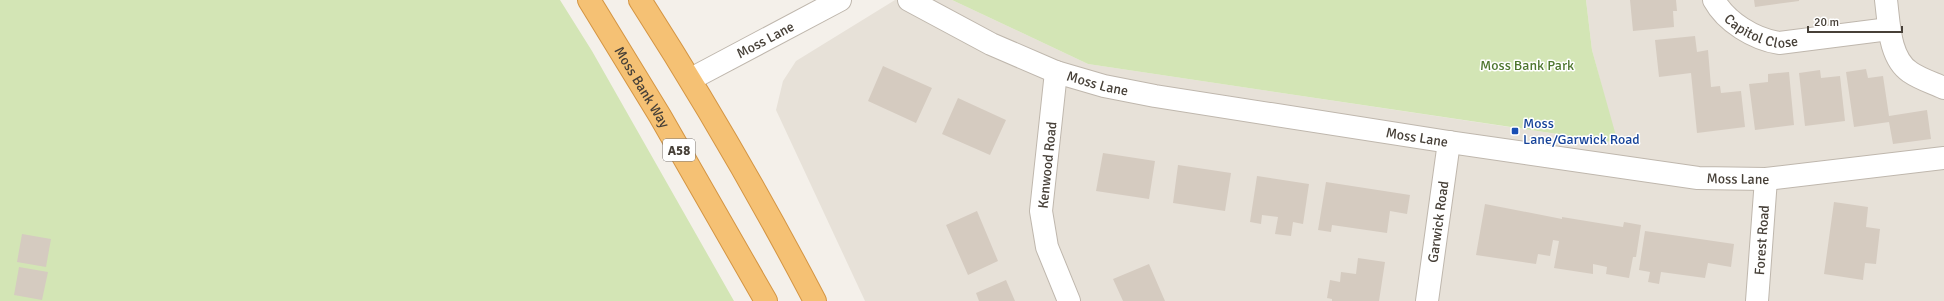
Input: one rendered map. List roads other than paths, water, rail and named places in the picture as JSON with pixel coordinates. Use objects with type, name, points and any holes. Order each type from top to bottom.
[{"type":"highway","name":"Moss Bank Way","points":[[589,0],[660,116],[766,301]]},
{"type":"highway","points":[[640,0],[691,79],[786,246],[815,301]]},
{"type":"street","name":"Moss Lane","points":[[691,79],[840,0]]},
{"type":"street","name":"Moss Lane","points":[[909,0],[991,44],[1056,72],[1104,86],[1154,96],[1449,142],[1698,178],[1766,179],[1944,158]]},
{"type":"street","name":"Capitol Close","points":[[1714,0],[1726,16],[1756,38],[1779,43],[1889,29]]},
{"type":"street","points":[[1886,0],[1889,29],[1896,55],[1909,72],[1944,88]]},
{"type":"street","name":"Kenwood Road","points":[[1056,72],[1041,211],[1047,247],[1069,301]]},
{"type":"street","name":"Garwick Road","points":[[1427,301],[1449,142]]},
{"type":"street","name":"Forest Road","points":[[1756,301],[1766,179]]},
{"type":"place","name":"Moss Lane/Garwick Road","points":[[1515,131]]},
{"type":"park label","name":"Moss Bank Park","points":[[1527,65]]}]
